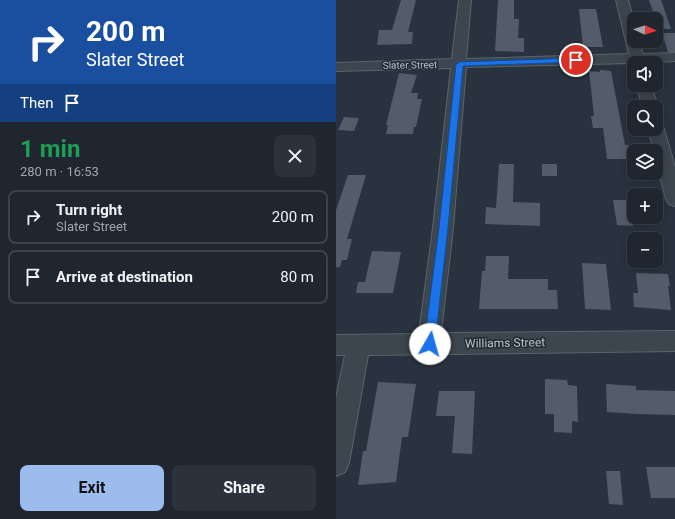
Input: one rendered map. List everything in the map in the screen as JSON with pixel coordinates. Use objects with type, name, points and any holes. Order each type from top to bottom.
[{"type":"street","points":[[430,344],[444,228],[465,0]]},
{"type":"street","points":[[622,0],[636,56]]},
{"type":"street","name":"Slater Street","points":[[663,58],[675,57]]},
{"type":"street","name":"Slater Street","points":[[336,67],[627,60]]},
{"type":"street","points":[[658,136],[675,199]]},
{"type":"street","name":"Williams Street","points":[[347,345],[675,341]]},
{"type":"street","points":[[336,463],[347,345]]},
{"type":"building","points":[[401,0],[416,0],[408,32],[413,32],[412,44],[377,45],[379,30],[392,30]]},
{"type":"building","points":[[498,0],[514,0],[514,19],[519,19],[518,38],[524,38],[524,52],[495,51]]},
{"type":"building","points":[[649,0],[661,0],[671,29],[663,29],[663,12],[653,12]]},
{"type":"building","points":[[579,9],[596,9],[603,47],[583,47]]},
{"type":"building","points":[[663,33],[675,33],[675,52],[668,52]]},
{"type":"building","points":[[600,70],[611,71],[625,145],[627,145],[627,159],[607,159],[603,128],[593,128],[591,116],[594,116],[589,71],[600,72]]},
{"type":"building","points":[[399,73],[417,75],[411,93],[418,93],[417,99],[422,99],[413,134],[386,134],[388,125],[386,125]]},
{"type":"building","points":[[344,117],[359,118],[354,131],[338,130]]},
{"type":"building","points":[[499,164],[514,164],[513,202],[540,203],[540,226],[485,224],[486,207],[496,208]]},
{"type":"building","points":[[542,164],[557,164],[557,176],[542,176]]},
{"type":"building","points":[[348,175],[366,175],[347,239],[352,239],[347,260],[342,260],[340,267],[336,267],[336,210]]},
{"type":"building","points":[[613,200],[627,200],[627,224],[633,224],[633,226],[617,225]]},
{"type":"building","points":[[372,251],[401,252],[393,293],[356,293],[358,282],[365,282]]},
{"type":"building","points":[[486,256],[509,256],[508,279],[548,279],[548,290],[557,290],[558,309],[479,309],[482,271],[485,271]]},
{"type":"building","points":[[582,263],[606,264],[611,310],[585,309]]},
{"type":"building","points":[[636,273],[668,274],[671,310],[634,307],[633,293],[638,293]]},
{"type":"building","points":[[545,379],[567,380],[568,385],[577,386],[578,422],[572,421],[572,433],[554,432],[554,414],[545,414]]},
{"type":"building","points":[[378,382],[416,384],[408,437],[402,437],[396,482],[358,485],[363,451],[366,451]]},
{"type":"building","points":[[606,384],[636,386],[636,390],[675,391],[675,415],[607,412]]},
{"type":"building","points":[[439,391],[475,391],[472,454],[452,453],[455,416],[436,416]]},
{"type":"building","points":[[646,467],[675,467],[675,498],[651,498]]},
{"type":"building","points":[[606,471],[620,471],[623,505],[609,504]]},
{"type":"route","points":[[430,344],[444,228],[455,101],[458,88],[460,64],[576,60]]}]
